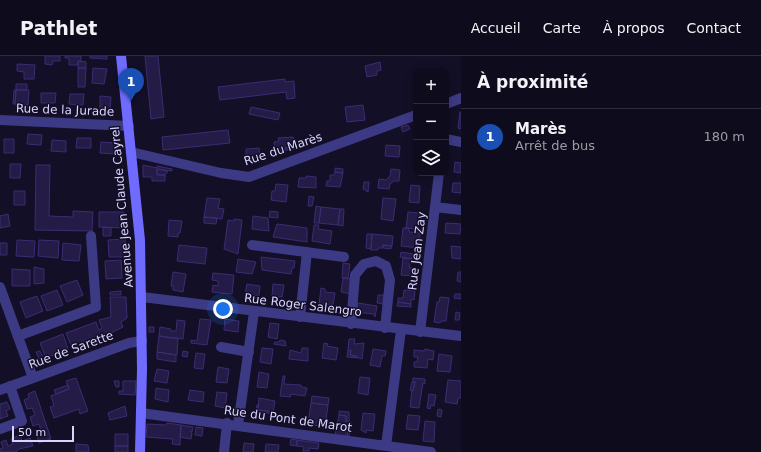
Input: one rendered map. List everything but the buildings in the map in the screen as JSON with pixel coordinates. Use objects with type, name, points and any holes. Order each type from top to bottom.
[{"type":"main road","name":"Avenue Jean Claude Cayrel","points":[[121,56],[140,240],[142,297],[140,452]]},
{"type":"street","points":[[449,103],[461,98]]},
{"type":"street","name":"Rue du Marès","points":[[131,152],[222,173],[249,176],[413,116]]},
{"type":"street","name":"Rue de la Jurade","points":[[0,120],[128,126]]},
{"type":"street","points":[[449,140],[461,142]]},
{"type":"street","name":"Rue Jean Zay","points":[[420,332],[439,176]]},
{"type":"street","points":[[435,207],[461,210]]},
{"type":"street","points":[[18,336],[96,307],[91,236]]},
{"type":"street","points":[[252,245],[344,257]]},
{"type":"street","points":[[300,317],[307,252]]},
{"type":"street","points":[[352,324],[355,275],[364,264],[376,261],[386,266],[390,280],[385,328]]},
{"type":"street","points":[[0,287],[33,378]]},
{"type":"street","name":"Rue Roger Salengro","points":[[142,297],[401,330],[461,336]]},
{"type":"street","points":[[238,425],[254,312]]},
{"type":"street","points":[[386,446],[401,330]]},
{"type":"street","name":"Rue de Sarette","points":[[0,390],[128,343],[142,341]]},
{"type":"street","points":[[221,347],[248,352]]},
{"type":"street","points":[[0,429],[22,421],[10,386]]},
{"type":"street","name":"Rue du Pont de Marot","points":[[141,413],[227,423],[431,452]]},
{"type":"street","points":[[224,452],[227,423]]},
{"type":"place","name":"Marès","points":[[131,101]]}]
